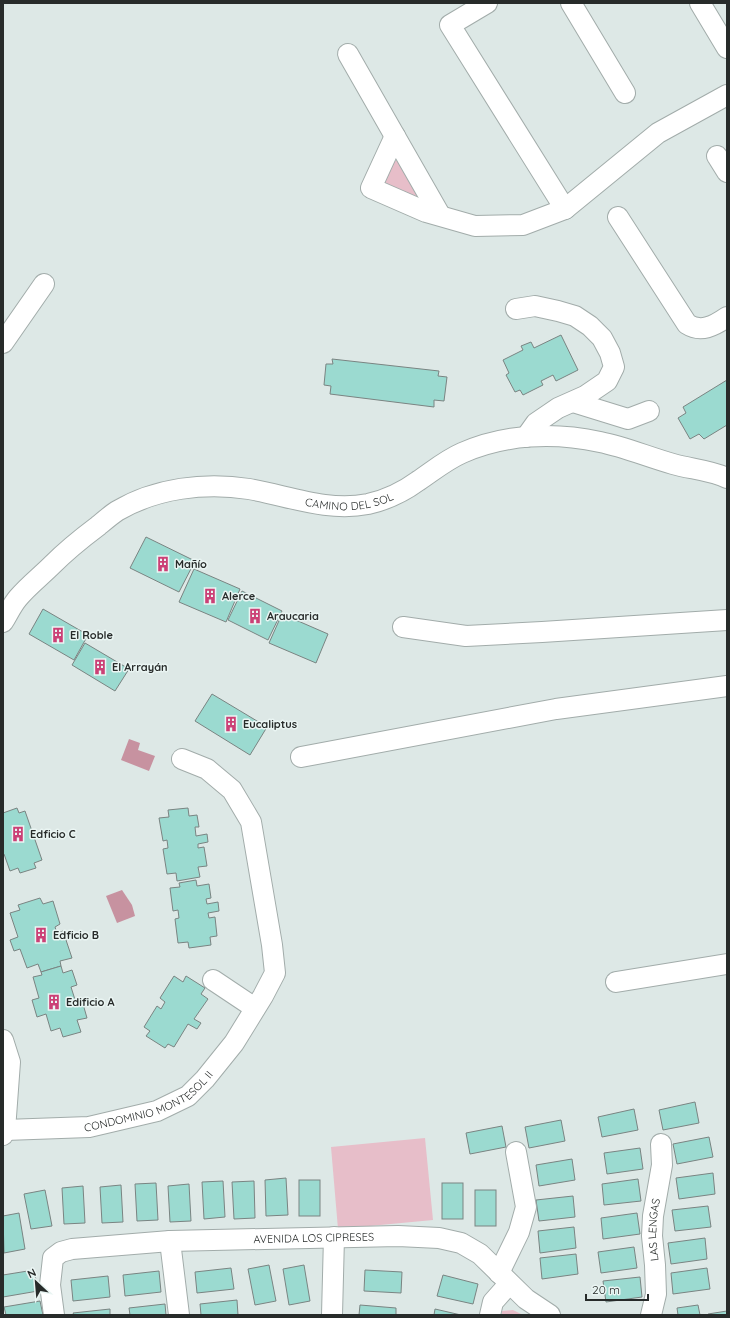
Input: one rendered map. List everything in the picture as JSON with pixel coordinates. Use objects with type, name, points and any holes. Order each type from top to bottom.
[{"type":"street","points":[[488,3],[450,25],[565,209]]},
{"type":"street","points":[[571,3],[625,93]]},
{"type":"street","points":[[700,3],[727,48]]},
{"type":"street","points":[[348,54],[440,215]]},
{"type":"street","points":[[395,136],[371,188],[426,212],[475,226],[523,225],[565,209],[658,133],[727,95]]},
{"type":"street","points":[[717,156],[727,172]]},
{"type":"street","points":[[618,217],[687,324],[694,328],[701,328],[715,325],[727,317]]},
{"type":"street","points":[[3,343],[44,284]]},
{"type":"street","points":[[516,309],[534,306],[575,316],[590,326],[602,338],[610,353],[614,367],[607,381],[585,396],[558,408],[536,423],[526,437]]},
{"type":"street","points":[[573,402],[628,419],[649,411]]},
{"type":"street","name":"CAMINO DEL SOL","points":[[3,622],[17,599],[76,542],[116,512],[148,497],[165,492],[208,486],[229,487],[333,507],[351,507],[369,504],[404,490],[443,463],[478,446],[494,441],[526,437],[564,437],[599,442],[626,448],[674,465],[726,477]]},
{"type":"street","points":[[402,627],[466,636],[727,620]]},
{"type":"street","points":[[301,757],[556,709],[727,686]]},
{"type":"street","name":"CONDOMINIO MONTESOL II","points":[[4,1133],[89,1127],[158,1111],[188,1096],[206,1079],[234,1043],[275,973],[272,945],[251,822],[232,790],[207,769],[182,759]]},
{"type":"street","points":[[616,982],[727,964]]},
{"type":"street","points":[[213,980],[255,1008]]},
{"type":"street","points":[[3,1040],[10,1062],[4,1133]]},
{"type":"street","name":"LAS LENGAS","points":[[651,1315],[656,1294],[652,1236],[653,1216],[662,1165],[661,1144]]},
{"type":"street","points":[[490,1315],[493,1302],[504,1278],[526,1207],[516,1152]]},
{"type":"street","name":"AVENIDA LOS CIPRESES","points":[[54,1315],[50,1285],[53,1258],[61,1252],[72,1249],[170,1241],[398,1236],[439,1238],[462,1243],[480,1254],[526,1299],[550,1315]]},
{"type":"street","points":[[332,1315],[334,1237]]},
{"type":"street","points":[[170,1241],[179,1315]]},
{"type":"shaded area","points":[[392,161],[398,161],[418,195],[417,198],[383,182]]},
{"type":"shaded area","points":[[129,739],[140,743],[138,750],[155,756],[149,771],[121,760]]},
{"type":"shaded area","points":[[122,890],[132,905],[135,916],[117,923],[106,896]]},
{"type":"shaded area","points":[[425,1138],[433,1220],[338,1229],[331,1147]]},
{"type":"shaded area","points":[[513,1310],[523,1315],[502,1315],[502,1311]]},
{"type":"building","points":[[561,335],[578,370],[556,381],[553,375],[541,381],[543,385],[523,395],[520,390],[515,392],[506,375],[509,373],[503,360],[523,350],[521,346],[531,342],[534,348]]},
{"type":"building","points":[[332,359],[439,371],[438,376],[447,377],[444,401],[434,400],[434,407],[330,394],[331,386],[324,385],[326,364],[333,364]]},
{"type":"building","points":[[727,380],[727,425],[704,439],[699,434],[690,439],[678,418],[686,413],[683,407]]},
{"type":"building","name":"Mañío","points":[[146,537],[195,561],[179,592],[130,568]]},
{"type":"building","name":"Alerce","points":[[194,569],[240,589],[226,622],[179,602]]},
{"type":"building","name":"Araucaria","points":[[242,591],[282,611],[268,640],[228,620]]},
{"type":"building","name":"El Roble","points":[[43,609],[88,635],[74,660],[29,634]]},
{"type":"building","points":[[282,614],[328,634],[316,663],[269,643]]},
{"type":"building","name":"El Arrayán","points":[[85,643],[129,669],[115,691],[72,665]]},
{"type":"building","name":"Eucaliptus","points":[[212,694],[267,727],[250,755],[195,721]]},
{"type":"building","name":"Edficio C","points":[[17,808],[19,813],[25,811],[42,860],[34,863],[36,868],[20,873],[18,868],[10,871],[3,854],[3,813]]},
{"type":"building","points":[[188,808],[189,816],[197,815],[199,827],[195,827],[196,836],[207,834],[208,842],[198,844],[198,848],[204,847],[207,866],[198,867],[200,877],[177,881],[176,873],[167,874],[163,849],[168,848],[167,840],[163,841],[159,818],[169,817],[168,810]]},
{"type":"building","points":[[196,880],[197,886],[209,884],[211,898],[206,899],[207,904],[218,902],[219,911],[208,913],[209,918],[215,917],[217,936],[210,937],[211,945],[189,948],[188,942],[178,943],[175,919],[179,918],[178,910],[173,911],[170,888],[180,887],[179,883]]},
{"type":"building","name":"Edficio B","points":[[40,898],[43,904],[53,901],[60,924],[55,927],[57,933],[63,931],[72,958],[60,961],[61,966],[41,972],[38,964],[27,968],[20,949],[14,951],[10,940],[18,937],[10,913],[20,910],[18,905]]},
{"type":"building","name":"Edificio A","points":[[61,966],[63,973],[72,970],[77,985],[71,987],[77,1006],[83,1004],[87,1018],[77,1020],[81,1032],[63,1037],[60,1028],[51,1031],[46,1014],[37,1017],[32,1000],[39,998],[33,977],[42,975],[41,972]]},
{"type":"building","points":[[174,976],[183,982],[186,976],[205,988],[201,994],[208,999],[194,1019],[201,1023],[197,1029],[188,1024],[174,1047],[168,1044],[165,1048],[146,1036],[150,1031],[144,1027],[157,1006],[161,1009],[165,1002],[160,998]]},
{"type":"building","points":[[695,1102],[699,1123],[663,1130],[659,1110]]},
{"type":"building","points":[[634,1109],[638,1130],[602,1137],[598,1117]]},
{"type":"building","points":[[561,1120],[565,1141],[529,1148],[525,1127]]},
{"type":"building","points":[[502,1126],[506,1147],[470,1154],[466,1133]]},
{"type":"building","points":[[709,1137],[713,1157],[677,1164],[673,1144]]},
{"type":"building","points":[[640,1148],[643,1169],[607,1174],[604,1153]]},
{"type":"building","points":[[572,1159],[575,1180],[539,1186],[536,1165]]},
{"type":"building","points":[[713,1173],[715,1194],[679,1199],[676,1178]]},
{"type":"building","points":[[286,1178],[288,1215],[266,1216],[265,1180]]},
{"type":"building","points":[[638,1179],[641,1201],[604,1205],[602,1184]]},
{"type":"building","points":[[299,1180],[320,1180],[320,1216],[299,1216]]},
{"type":"building","points":[[223,1181],[225,1217],[204,1219],[202,1182]]},
{"type":"building","points":[[254,1181],[255,1218],[234,1219],[232,1182]]},
{"type":"building","points":[[156,1183],[158,1220],[137,1221],[135,1184]]},
{"type":"building","points":[[442,1183],[463,1183],[463,1219],[442,1219]]},
{"type":"building","points":[[189,1184],[191,1221],[170,1222],[168,1186]]},
{"type":"building","points":[[121,1185],[123,1222],[102,1223],[100,1187]]},
{"type":"building","points":[[83,1186],[85,1223],[64,1224],[62,1188]]},
{"type":"building","points":[[45,1190],[52,1226],[31,1229],[24,1194]]},
{"type":"building","points":[[475,1190],[496,1190],[496,1226],[475,1226]]},
{"type":"building","points":[[573,1196],[575,1217],[539,1221],[536,1200]]},
{"type":"building","points":[[708,1206],[711,1227],[675,1231],[672,1210]]},
{"type":"building","points":[[19,1213],[25,1249],[4,1253],[3,1216]]},
{"type":"building","points":[[637,1213],[640,1234],[603,1239],[601,1218]]},
{"type":"building","points":[[574,1227],[576,1248],[540,1253],[538,1231]]},
{"type":"building","points":[[705,1238],[707,1259],[671,1264],[668,1243]]},
{"type":"building","points":[[634,1247],[637,1268],[601,1273],[598,1252]]},
{"type":"building","points":[[576,1254],[578,1274],[542,1279],[540,1258]]},
{"type":"building","points":[[269,1265],[276,1301],[255,1305],[248,1269]]},
{"type":"building","points":[[304,1265],[310,1301],[289,1305],[283,1269]]},
{"type":"building","points":[[231,1268],[234,1289],[197,1293],[195,1272]]},
{"type":"building","points":[[707,1268],[710,1289],[673,1294],[671,1273]]},
{"type":"building","points":[[34,1270],[38,1291],[3,1297],[3,1275]]},
{"type":"building","points":[[365,1270],[402,1272],[401,1293],[364,1291]]},
{"type":"building","points":[[159,1271],[161,1292],[125,1296],[123,1275]]},
{"type":"building","points":[[443,1275],[478,1284],[473,1304],[437,1296]]},
{"type":"building","points":[[108,1276],[110,1297],[73,1301],[71,1280]]},
{"type":"building","points":[[640,1277],[642,1297],[606,1302],[603,1281]]},
{"type":"building","points":[[237,1300],[238,1315],[201,1315],[200,1304]]},
{"type":"building","points":[[40,1301],[43,1315],[6,1315],[4,1307]]},
{"type":"building","points":[[165,1304],[166,1315],[130,1315],[129,1308]]},
{"type":"building","points":[[360,1305],[396,1308],[396,1315],[359,1315]]},
{"type":"building","points":[[698,1305],[700,1315],[678,1315],[677,1308]]},
{"type":"building","points":[[110,1309],[110,1315],[74,1315],[73,1313]]},
{"type":"building","points":[[435,1309],[461,1315],[434,1315]]},
{"type":"building","points":[[727,1311],[727,1315],[708,1315],[708,1314]]},
{"type":"place","name":"Mañío","points":[[163,564]]},
{"type":"place","name":"Alerce","points":[[210,596]]},
{"type":"place","name":"Araucaria","points":[[255,616]]},
{"type":"place","name":"El Roble","points":[[58,635]]},
{"type":"place","name":"El Arrayán","points":[[100,667]]},
{"type":"place","name":"Eucaliptus","points":[[231,724]]},
{"type":"place","name":"Edficio C","points":[[18,834]]},
{"type":"place","name":"Edficio B","points":[[41,935]]},
{"type":"place","name":"Edificio A","points":[[54,1002]]}]
